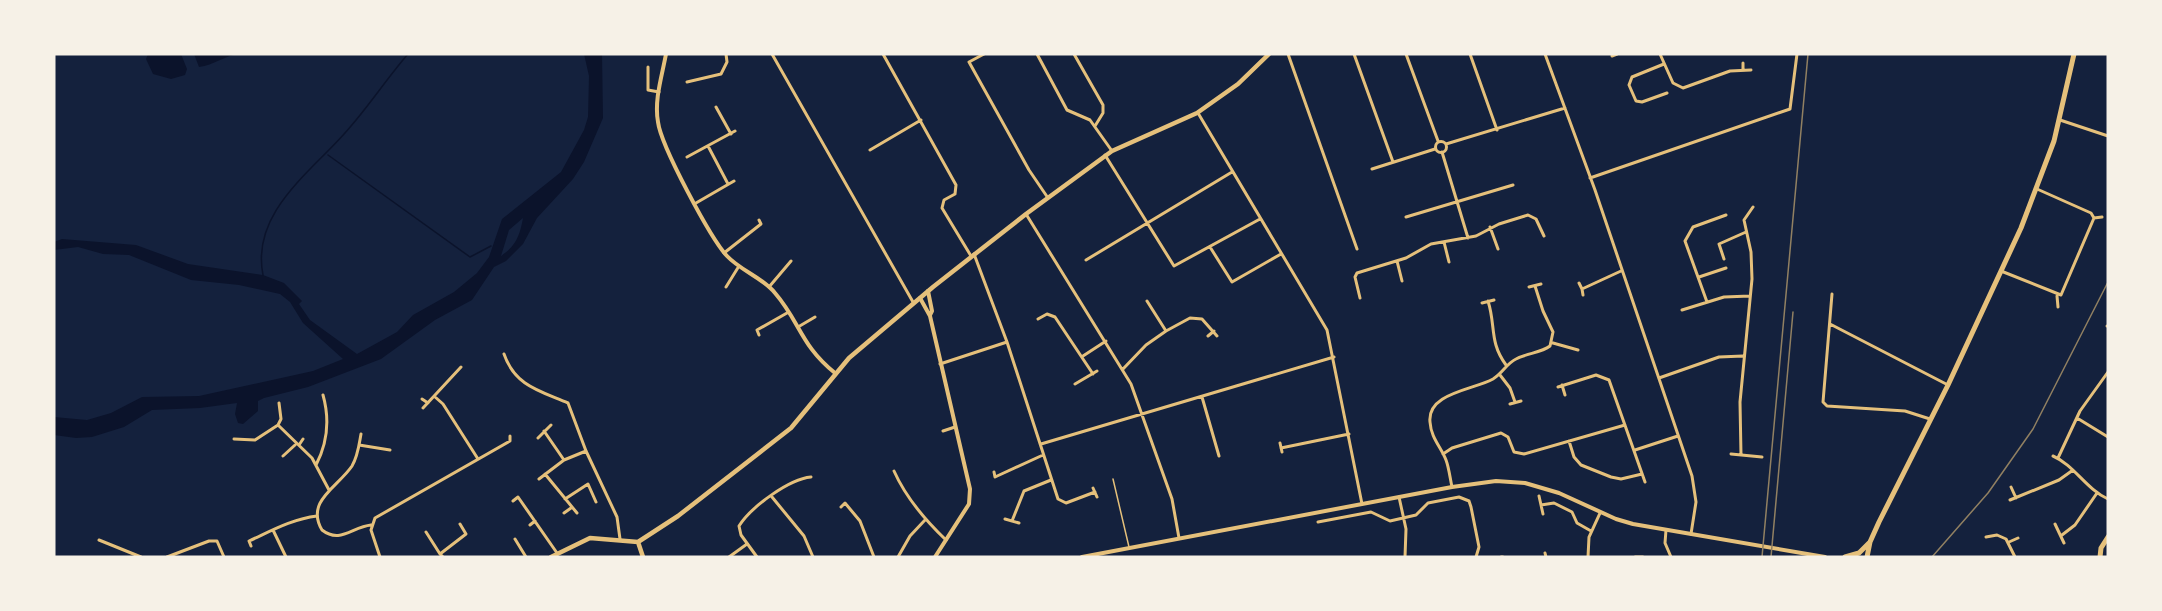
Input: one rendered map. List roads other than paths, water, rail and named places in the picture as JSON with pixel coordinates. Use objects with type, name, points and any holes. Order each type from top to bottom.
[{"type":"main road","points":[[554,556],[590,538],[638,542],[678,516],[791,428],[835,373],[928,291],[973,255],[1105,155],[1197,113],[1238,84],[1269,54]]},
{"type":"main road","points":[[1867,557],[1870,542],[1948,385],[2037,189],[2060,120],[2074,54]]},
{"type":"main road","points":[[2099,556],[2107,540]]},
{"type":"main road","points":[[638,542],[643,557]]},
{"type":"main road","points":[[1845,557],[1859,553],[1870,542]]},
{"type":"street","points":[[666,54],[657,112],[660,133],[669,156],[724,253],[739,267],[770,287],[815,356],[835,373]]},
{"type":"street","points":[[687,82],[721,74],[727,62],[726,54]]},
{"type":"street","points":[[772,54],[910,302],[915,303]]},
{"type":"street","points":[[883,54],[956,185],[955,194],[944,200],[942,208],[973,255],[1007,342],[1058,499],[1063,503],[1094,490],[1097,497]]},
{"type":"street","points":[[984,54],[969,62],[1029,170],[1048,198]]},
{"type":"street","points":[[1037,54],[1067,110],[1095,126],[1112,151]]},
{"type":"street","points":[[1074,54],[1103,105],[1103,113],[1095,126]]},
{"type":"street","points":[[1288,54],[1357,249]]},
{"type":"street","points":[[1354,54],[1393,162]]},
{"type":"street","points":[[1407,54],[1438,141],[1435,149]]},
{"type":"street","points":[[1470,54],[1497,130]]},
{"type":"street","points":[[1545,54],[1566,108],[1659,378],[1695,491],[1695,514],[1691,534]]},
{"type":"street","points":[[1612,56],[1617,54]]},
{"type":"street","points":[[1660,54],[1673,83],[1683,88],[1743,69],[1751,70]]},
{"type":"street","points":[[1590,178],[1790,109],[1797,54]]},
{"type":"street","points":[[1743,63],[1743,69]]},
{"type":"street","points":[[1664,64],[1632,77],[1629,86],[1636,101],[1642,102],[1667,93]]},
{"type":"street","points":[[648,67],[650,74],[648,90],[659,92]]},
{"type":"street","points":[[687,157],[733,132],[716,107]]},
{"type":"street","points":[[1438,141],[1446,144],[1566,108]]},
{"type":"street","points":[[1197,113],[1327,330],[1362,504]]},
{"type":"street","points":[[870,150],[921,120]]},
{"type":"street","points":[[2060,120],[2108,136]]},
{"type":"street","points":[[1446,144],[1442,152],[1468,238]]},
{"type":"street","points":[[708,146],[728,184]]},
{"type":"street","points":[[1372,169],[1435,149],[1442,152]]},
{"type":"street","points":[[1105,155],[1174,266],[1260,219]]},
{"type":"street","points":[[1086,260],[1232,172]]},
{"type":"street","points":[[696,203],[734,181]]},
{"type":"street","points":[[1406,217],[1513,185]]},
{"type":"street","points":[[2037,189],[2091,213],[2094,218]]},
{"type":"street","points":[[1741,455],[1740,402],[1752,265],[1745,215],[1753,207]]},
{"type":"street","points":[[1714,213],[1716,218]]},
{"type":"street","points":[[1026,214],[1123,369],[1173,498],[1179,538]]},
{"type":"street","points":[[1360,298],[1354,278],[1357,273],[1397,261],[1431,244],[1468,238],[1490,227],[1528,215],[1536,219],[1544,236]]},
{"type":"street","points":[[1707,302],[1699,277],[1686,250],[1686,236],[1693,227],[1726,215]]},
{"type":"street","points":[[1745,215],[1751,217]]},
{"type":"street","points":[[2094,218],[2102,217]]},
{"type":"street","points":[[2057,296],[2061,295],[2094,218]]},
{"type":"street","points":[[724,253],[761,224],[759,220]]},
{"type":"street","points":[[1490,227],[1498,249]]},
{"type":"street","points":[[1724,259],[1719,244],[1746,232]]},
{"type":"street","points":[[1444,242],[1449,262]]},
{"type":"street","points":[[1210,247],[1232,282],[1281,254]]},
{"type":"street","points":[[770,287],[791,261]]},
{"type":"street","points":[[1397,261],[1402,281]]},
{"type":"street","points":[[726,286],[739,267]]},
{"type":"street","points":[[1699,277],[1726,268]]},
{"type":"street","points":[[1582,289],[1621,271]]},
{"type":"street","points":[[2001,271],[2057,296]]},
{"type":"street","points":[[1579,283],[1583,295]]},
{"type":"street","points":[[1529,287],[1541,284]]},
{"type":"street","points":[[1452,487],[1443,454],[1429,420],[1434,405],[1448,396],[1479,386],[1500,375],[1506,364],[1547,348],[1553,342],[1553,332],[1535,286]]},
{"type":"street","points":[[928,291],[932,311],[930,316]]},
{"type":"street","points":[[1832,294],[1823,402],[1827,406],[1905,411],[1931,420]]},
{"type":"street","points":[[1682,310],[1734,295],[1750,296]]},
{"type":"street","points":[[2057,296],[2058,307]]},
{"type":"street","points":[[920,298],[930,316],[970,497],[959,522],[935,557]]},
{"type":"street","points":[[1482,303],[1494,300]]},
{"type":"street","points":[[1147,301],[1154,308],[1166,332]]},
{"type":"street","points":[[1488,301],[1493,319],[1493,344],[1506,364]]},
{"type":"street","points":[[759,335],[757,330],[787,313]]},
{"type":"street","points":[[1038,319],[1047,314],[1055,317],[1093,374]]},
{"type":"street","points":[[796,328],[815,317]]},
{"type":"street","points":[[1123,369],[1146,345],[1196,317],[1207,322],[1217,336]]},
{"type":"street","points":[[1830,324],[1948,385]]},
{"type":"street","points":[[1208,336],[1214,331]]},
{"type":"street","points":[[1083,356],[1106,341]]},
{"type":"street","points":[[939,364],[1007,342]]},
{"type":"street","points":[[1553,342],[1576,348]]},
{"type":"street","points":[[504,354],[512,373],[526,385],[568,403],[586,451],[617,517],[620,539]]},
{"type":"street","points":[[1659,378],[1719,357],[1744,356]]},
{"type":"street","points":[[1041,444],[1334,357]]},
{"type":"street","points":[[423,408],[457,374],[461,367]]},
{"type":"street","points":[[1075,384],[1097,371]]},
{"type":"street","points":[[2058,458],[2077,418],[2108,372]]},
{"type":"street","points":[[1500,375],[1510,388],[1515,402]]},
{"type":"street","points":[[1565,395],[1560,386],[1596,375],[1606,376],[1646,482]]},
{"type":"street","points":[[316,465],[327,435],[327,409],[323,395]]},
{"type":"street","points":[[434,396],[478,459]]},
{"type":"street","points":[[1202,397],[1219,456]]},
{"type":"street","points":[[422,399],[428,403]]},
{"type":"street","points":[[1510,404],[1521,401]]},
{"type":"street","points":[[234,440],[255,440],[278,425],[281,419],[279,403]]},
{"type":"street","points":[[2077,418],[2108,437]]},
{"type":"street","points":[[278,425],[316,465],[329,490]]},
{"type":"street","points":[[538,438],[551,425]]},
{"type":"street","points":[[1443,454],[1452,448],[1497,434],[1508,437],[1512,448],[1519,454],[1625,425]]},
{"type":"street","points":[[943,431],[955,427]]},
{"type":"street","points":[[544,431],[564,460]]},
{"type":"street","points":[[361,434],[350,469],[319,503],[316,516],[322,530],[333,536],[348,534],[371,525]]},
{"type":"street","points":[[1280,443],[1282,450],[1349,434]]},
{"type":"street","points":[[380,557],[371,525],[375,518],[510,441],[510,436]]},
{"type":"street","points":[[1635,450],[1678,436]]},
{"type":"street","points":[[283,456],[303,439]]},
{"type":"street","points":[[1569,441],[1574,457],[1581,465],[1621,479],[1642,474]]},
{"type":"street","points":[[359,445],[390,450]]},
{"type":"street","points":[[539,479],[564,460],[586,451]]},
{"type":"street","points":[[1731,454],[1762,457]]},
{"type":"street","points":[[994,472],[995,477],[1043,455]]},
{"type":"street","points":[[2052,456],[2058,458],[2097,493],[2108,499]]},
{"type":"street","points":[[2010,500],[2058,480],[2073,470]]},
{"type":"street","points":[[894,471],[900,485],[925,520],[946,540]]},
{"type":"street","points":[[545,474],[577,513]]},
{"type":"street","points":[[757,557],[747,544],[739,526],[745,518],[789,482],[811,477]]},
{"type":"street","points":[[1012,521],[1024,492],[1052,480]]},
{"type":"street","points":[[1082,557],[1452,487],[1496,481],[1526,483],[1559,493],[1600,513],[1627,522],[1826,557]]},
{"type":"street","points":[[565,499],[588,484],[596,502]]},
{"type":"street","points":[[2012,487],[2016,498]]},
{"type":"street","points":[[2062,535],[2075,525],[2097,493]]},
{"type":"street","points":[[1539,496],[1543,514]]},
{"type":"street","points":[[513,501],[518,497],[535,521],[554,556]]},
{"type":"street","points":[[772,497],[804,536],[813,557]]},
{"type":"street","points":[[1399,497],[1404,518],[1405,557]]},
{"type":"street","points":[[1318,522],[1325,524],[1371,512],[1390,521],[1416,515],[1428,503],[1464,498],[1471,507],[1478,556]]},
{"type":"street","points":[[841,507],[845,503],[860,521],[874,557]]},
{"type":"street","points":[[1541,506],[1554,503],[1572,512],[1577,523],[1591,531]]},
{"type":"street","points":[[564,513],[571,508]]},
{"type":"street","points":[[1588,557],[1591,531],[1600,513]]},
{"type":"street","points":[[251,546],[249,541],[296,520],[316,516]]},
{"type":"street","points":[[1005,519],[1019,523]]},
{"type":"street","points":[[898,557],[910,536],[925,520]]},
{"type":"street","points":[[530,525],[535,521]]},
{"type":"street","points":[[426,532],[441,555],[466,534],[460,524]]},
{"type":"street","points":[[2055,524],[2064,543]]},
{"type":"street","points":[[273,530],[286,557]]},
{"type":"street","points":[[1666,530],[1665,543],[1671,557]]},
{"type":"street","points":[[1986,537],[1997,535],[2009,542],[2014,557]]},
{"type":"street","points":[[2009,542],[2018,538]]},
{"type":"street","points":[[515,539],[526,557]]},
{"type":"street","points":[[99,540],[141,557]]},
{"type":"street","points":[[167,557],[209,541],[217,541],[224,557]]},
{"type":"street","points":[[729,557],[747,544]]},
{"type":"street","points":[[1635,557],[1643,557]]},
{"type":"lane","points":[[1113,479],[1129,548]]},
{"type":"water","points":[[148,54],[181,54],[187,69],[185,75],[171,79],[153,74],[146,59]]},
{"type":"water","points":[[194,54],[239,54],[199,67]]},
{"type":"water","points":[[584,54],[602,54],[603,118],[584,162],[573,179],[537,218],[523,244],[506,261],[494,267],[472,300],[435,320],[381,359],[308,387],[258,401],[258,411],[243,424],[238,423],[235,414],[237,403],[200,408],[152,410],[124,427],[92,437],[76,438],[54,435],[54,417],[87,420],[111,413],[142,397],[199,396],[313,371],[343,359],[303,323],[290,302],[280,294],[239,285],[191,280],[129,255],[103,254],[78,247],[54,250],[54,242],[62,239],[136,245],[188,264],[263,275],[284,283],[302,301],[299,304],[310,320],[357,354],[397,332],[413,315],[454,292],[477,273],[489,257],[502,219],[561,172],[584,130],[588,117],[589,76]],"holes":[[[523,218],[514,244],[501,256],[509,230]]]},
{"type":"waterway","points":[[263,275],[262,252],[266,230],[276,211],[289,192],[351,126],[408,54]]},
{"type":"waterway","points":[[328,155],[470,257],[491,246]]},
{"type":"railway","points":[[1762,557],[1808,54]]},
{"type":"railway","points":[[1932,557],[1988,493],[2033,429],[2108,282]]},
{"type":"railway","points":[[1771,557],[1793,312]]}]
